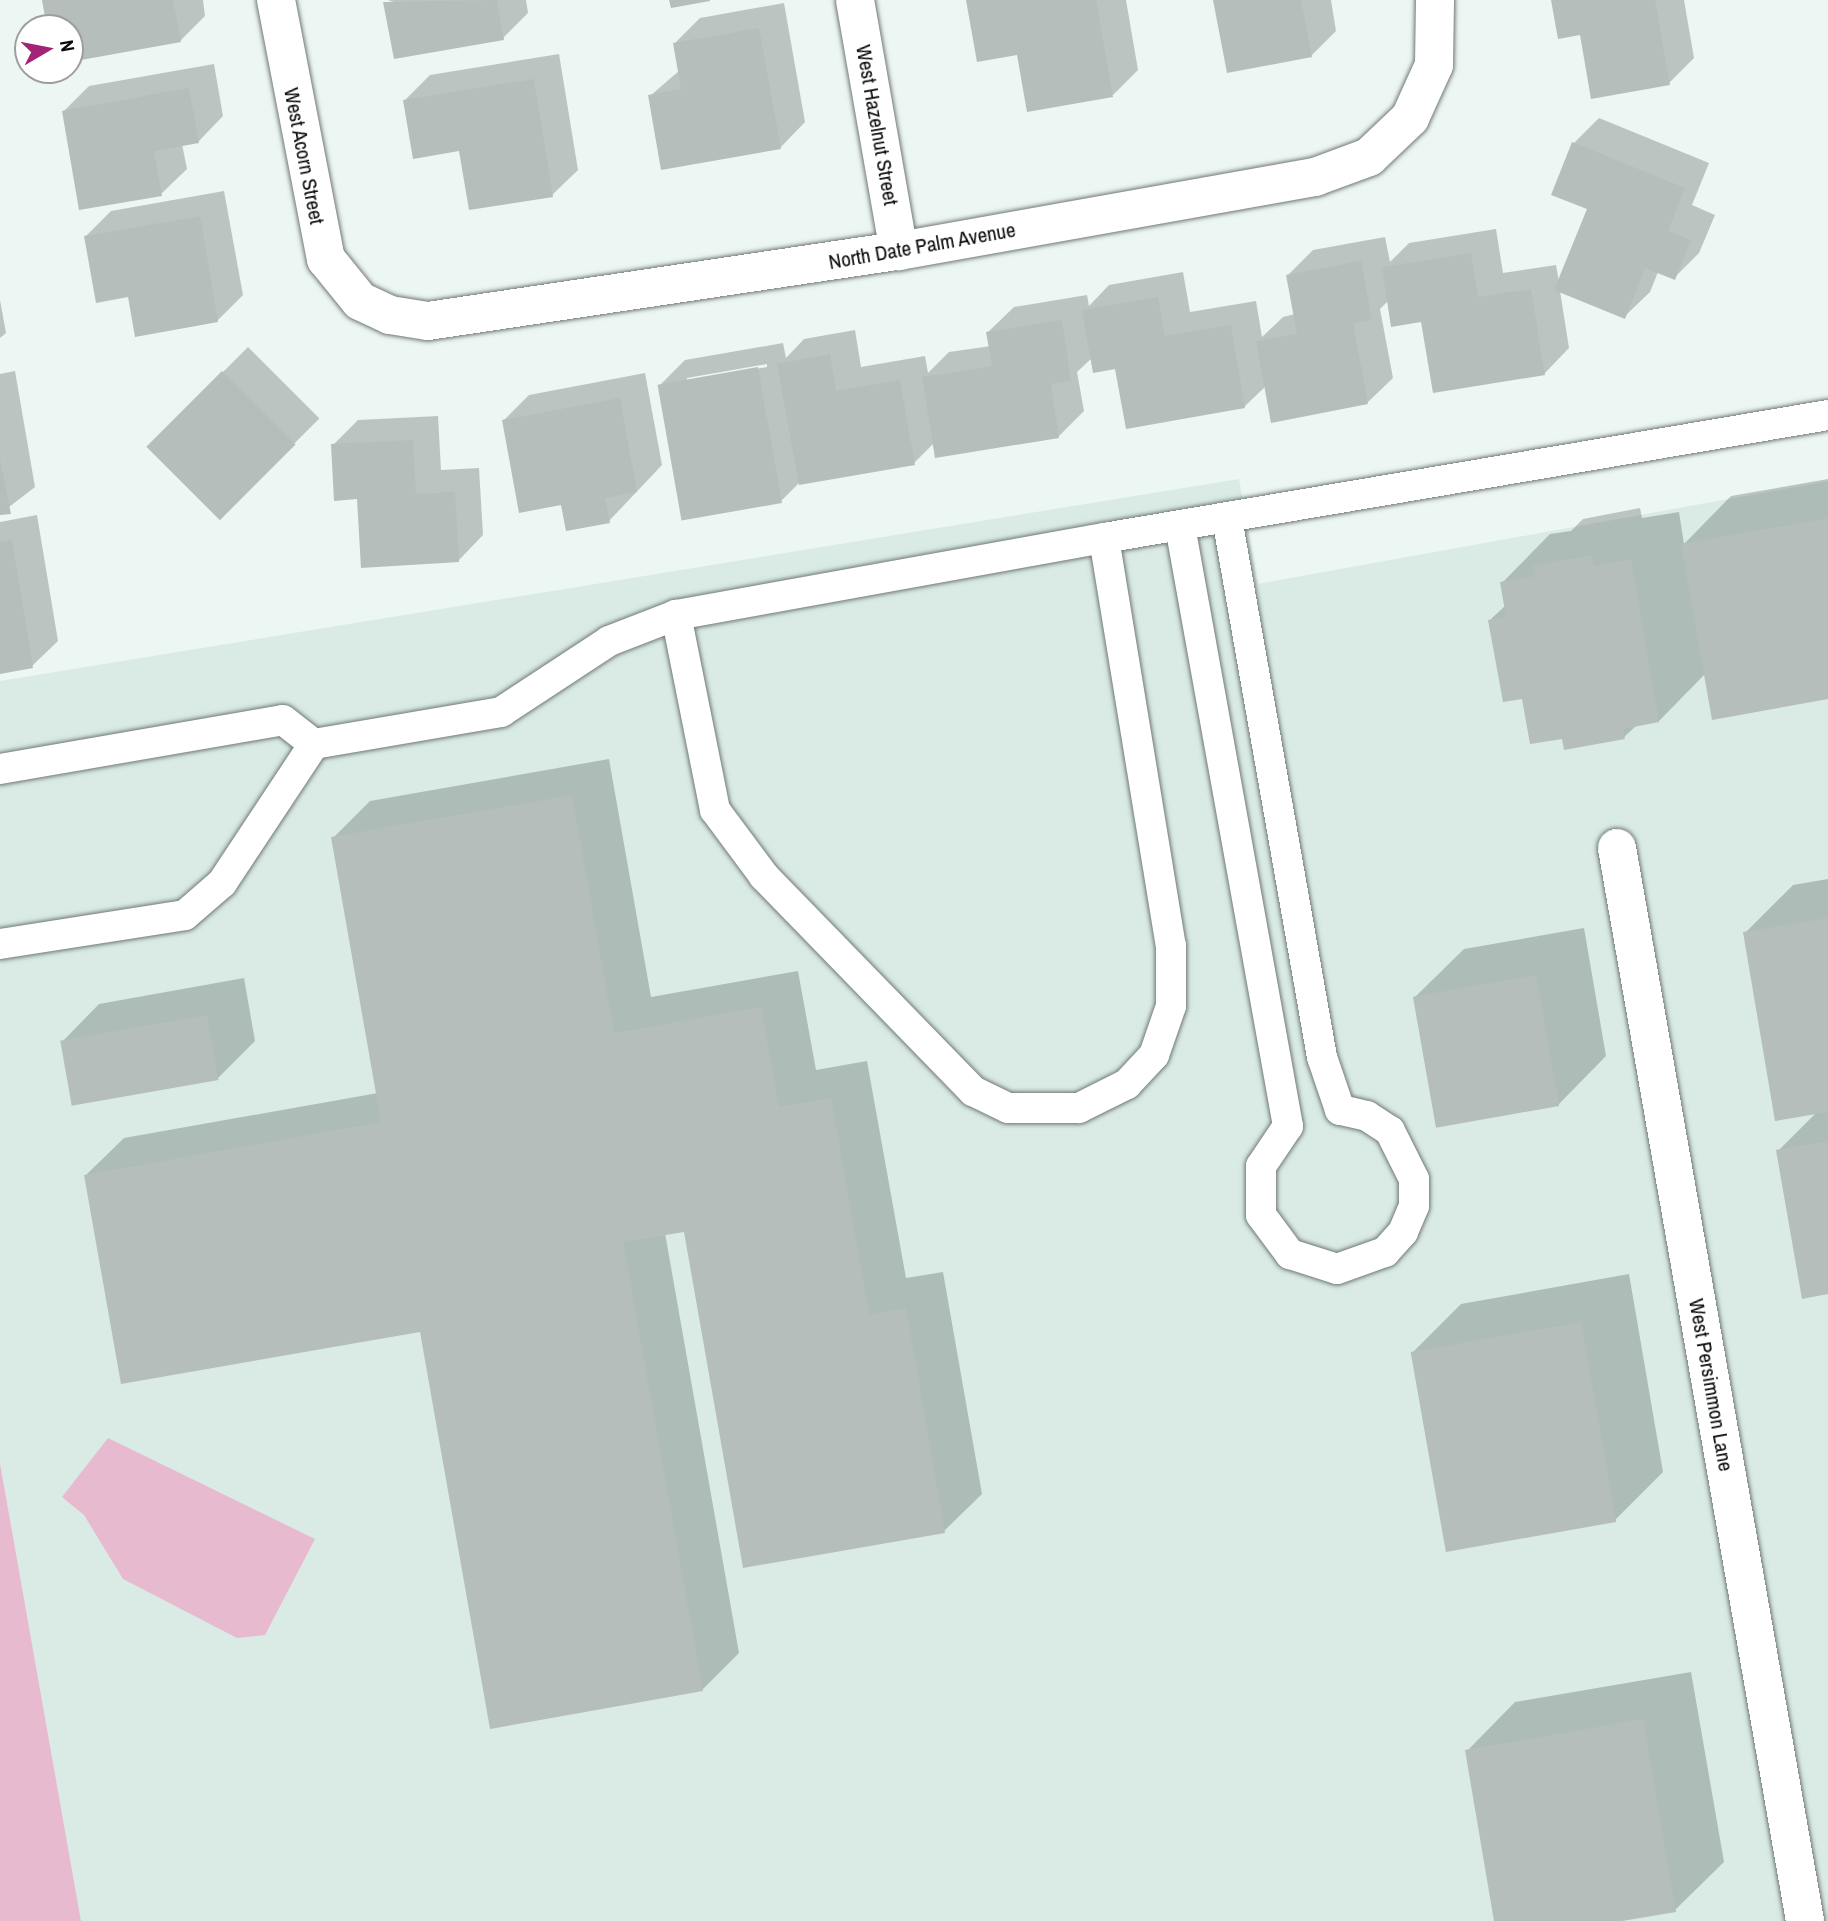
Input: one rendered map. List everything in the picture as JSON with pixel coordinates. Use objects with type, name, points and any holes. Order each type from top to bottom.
[{"type":"street","name":"West Acorn Street","points":[[276,0],[318,232],[326,259],[360,301]]},
{"type":"street","name":"West Hazelnut Street","points":[[855,0],[900,251]]},
{"type":"street","name":"North Date Palm Avenue","points":[[360,301],[390,315],[428,321],[478,319],[900,251],[1315,177],[1377,150],[1410,118],[1434,65],[1435,0]]},
{"type":"street","name":"West Persimmon Lane","points":[[1617,848],[1805,1921]]},
{"type":"lane","points":[[0,944],[185,915],[202,904],[314,744],[501,712],[609,641],[676,615],[1104,538],[1828,415]]},
{"type":"lane","points":[[1180,526],[1288,1126],[1261,1166],[1261,1215],[1290,1254],[1337,1269],[1385,1252],[1403,1232],[1414,1206],[1414,1179],[1390,1131],[1367,1116],[1339,1110],[1322,1057],[1227,518]]},
{"type":"lane","points":[[676,615],[715,810],[764,876],[973,1091],[1008,1108],[1079,1108],[1127,1084],[1154,1055],[1171,1006],[1171,946],[1104,538]]},
{"type":"lane","points":[[0,769],[283,720],[314,744]]},
{"type":"shaded area","points":[[1239,479],[1258,584],[1828,481],[1828,1921],[81,1921],[0,1463],[0,681]]},
{"type":"shaded area","points":[[108,1438],[315,1539],[265,1635],[237,1638],[123,1579],[84,1515],[62,1497]]},
{"type":"shaded area","points":[[0,1463],[81,1921],[0,1921]]},
{"type":"building","points":[[42,0],[173,0],[181,42],[84,59],[84,14],[44,14]]},
{"type":"building","points":[[497,0],[504,40],[394,59],[383,2]]},
{"type":"building","points":[[669,0],[710,0],[710,1],[671,8]]},
{"type":"building","points":[[966,0],[1096,0],[1113,97],[1027,112],[1017,55],[977,62]]},
{"type":"building","points":[[1213,0],[1301,0],[1312,57],[1227,73]]},
{"type":"building","points":[[1551,0],[1655,0],[1670,85],[1591,99],[1580,35],[1558,39]]},
{"type":"building","points":[[759,28],[781,149],[661,170],[648,95],[681,89],[673,43]]},
{"type":"building","points":[[534,79],[553,197],[469,210],[459,151],[413,159],[403,100]]},
{"type":"building","points":[[189,88],[199,143],[154,151],[162,196],[79,210],[62,111]]},
{"type":"building","points":[[1572,142],[1685,188],[1668,231],[1691,240],[1675,280],[1645,268],[1625,319],[1554,290],[1587,209],[1551,195]]},
{"type":"building","points":[[200,216],[218,322],[135,337],[128,297],[96,303],[84,236]]},
{"type":"building","points":[[1471,253],[1478,297],[1531,289],[1545,375],[1433,393],[1421,322],[1391,327],[1382,267]]},
{"type":"building","points":[[1361,261],[1372,320],[1353,323],[1368,404],[1271,423],[1256,341],[1297,334],[1286,275]]},
{"type":"building","points":[[1158,297],[1165,336],[1231,325],[1245,408],[1126,429],[1115,369],[1093,373],[1082,310]]},
{"type":"building","points":[[1062,320],[1071,381],[1051,384],[1059,438],[935,458],[922,377],[992,366],[986,332]]},
{"type":"building","points":[[830,354],[836,391],[900,380],[915,465],[799,485],[777,364]]},
{"type":"building","points":[[758,367],[782,503],[682,521],[658,385]]},
{"type":"building","points":[[222,371],[296,445],[220,520],[146,447]]},
{"type":"building","points":[[620,398],[637,492],[605,498],[610,523],[566,531],[561,505],[519,513],[502,420]]},
{"type":"building","points":[[413,440],[416,494],[455,492],[459,562],[361,568],[357,499],[334,501],[331,444]]},
{"type":"building","points":[[0,459],[11,514],[0,515]]},
{"type":"building","points":[[1828,518],[1828,699],[1712,720],[1681,544]]},
{"type":"building","points":[[12,540],[33,668],[0,674],[0,542]]},
{"type":"building","points":[[1592,555],[1594,566],[1631,559],[1659,722],[1623,729],[1625,739],[1564,750],[1562,739],[1530,744],[1522,699],[1503,702],[1488,620],[1506,617],[1500,582],[1535,576],[1533,566]]},
{"type":"building","points":[[572,795],[614,1033],[761,1007],[779,1107],[831,1098],[869,1314],[906,1308],[945,1533],[743,1568],[684,1232],[623,1242],[703,1691],[490,1729],[420,1332],[121,1384],[84,1175],[381,1122],[331,837]]},
{"type":"building","points":[[1828,918],[1828,1112],[1775,1121],[1743,932]]},
{"type":"building","points":[[1536,975],[1559,1106],[1436,1128],[1413,997]]},
{"type":"building","points":[[207,1015],[218,1080],[72,1106],[60,1041]]},
{"type":"building","points":[[1828,1141],[1828,1294],[1802,1299],[1776,1150]]},
{"type":"building","points":[[1581,1322],[1616,1522],[1446,1552],[1411,1352]]},
{"type":"building","points":[[1643,1719],[1676,1912],[1622,1921],[1494,1921],[1465,1750]]}]
